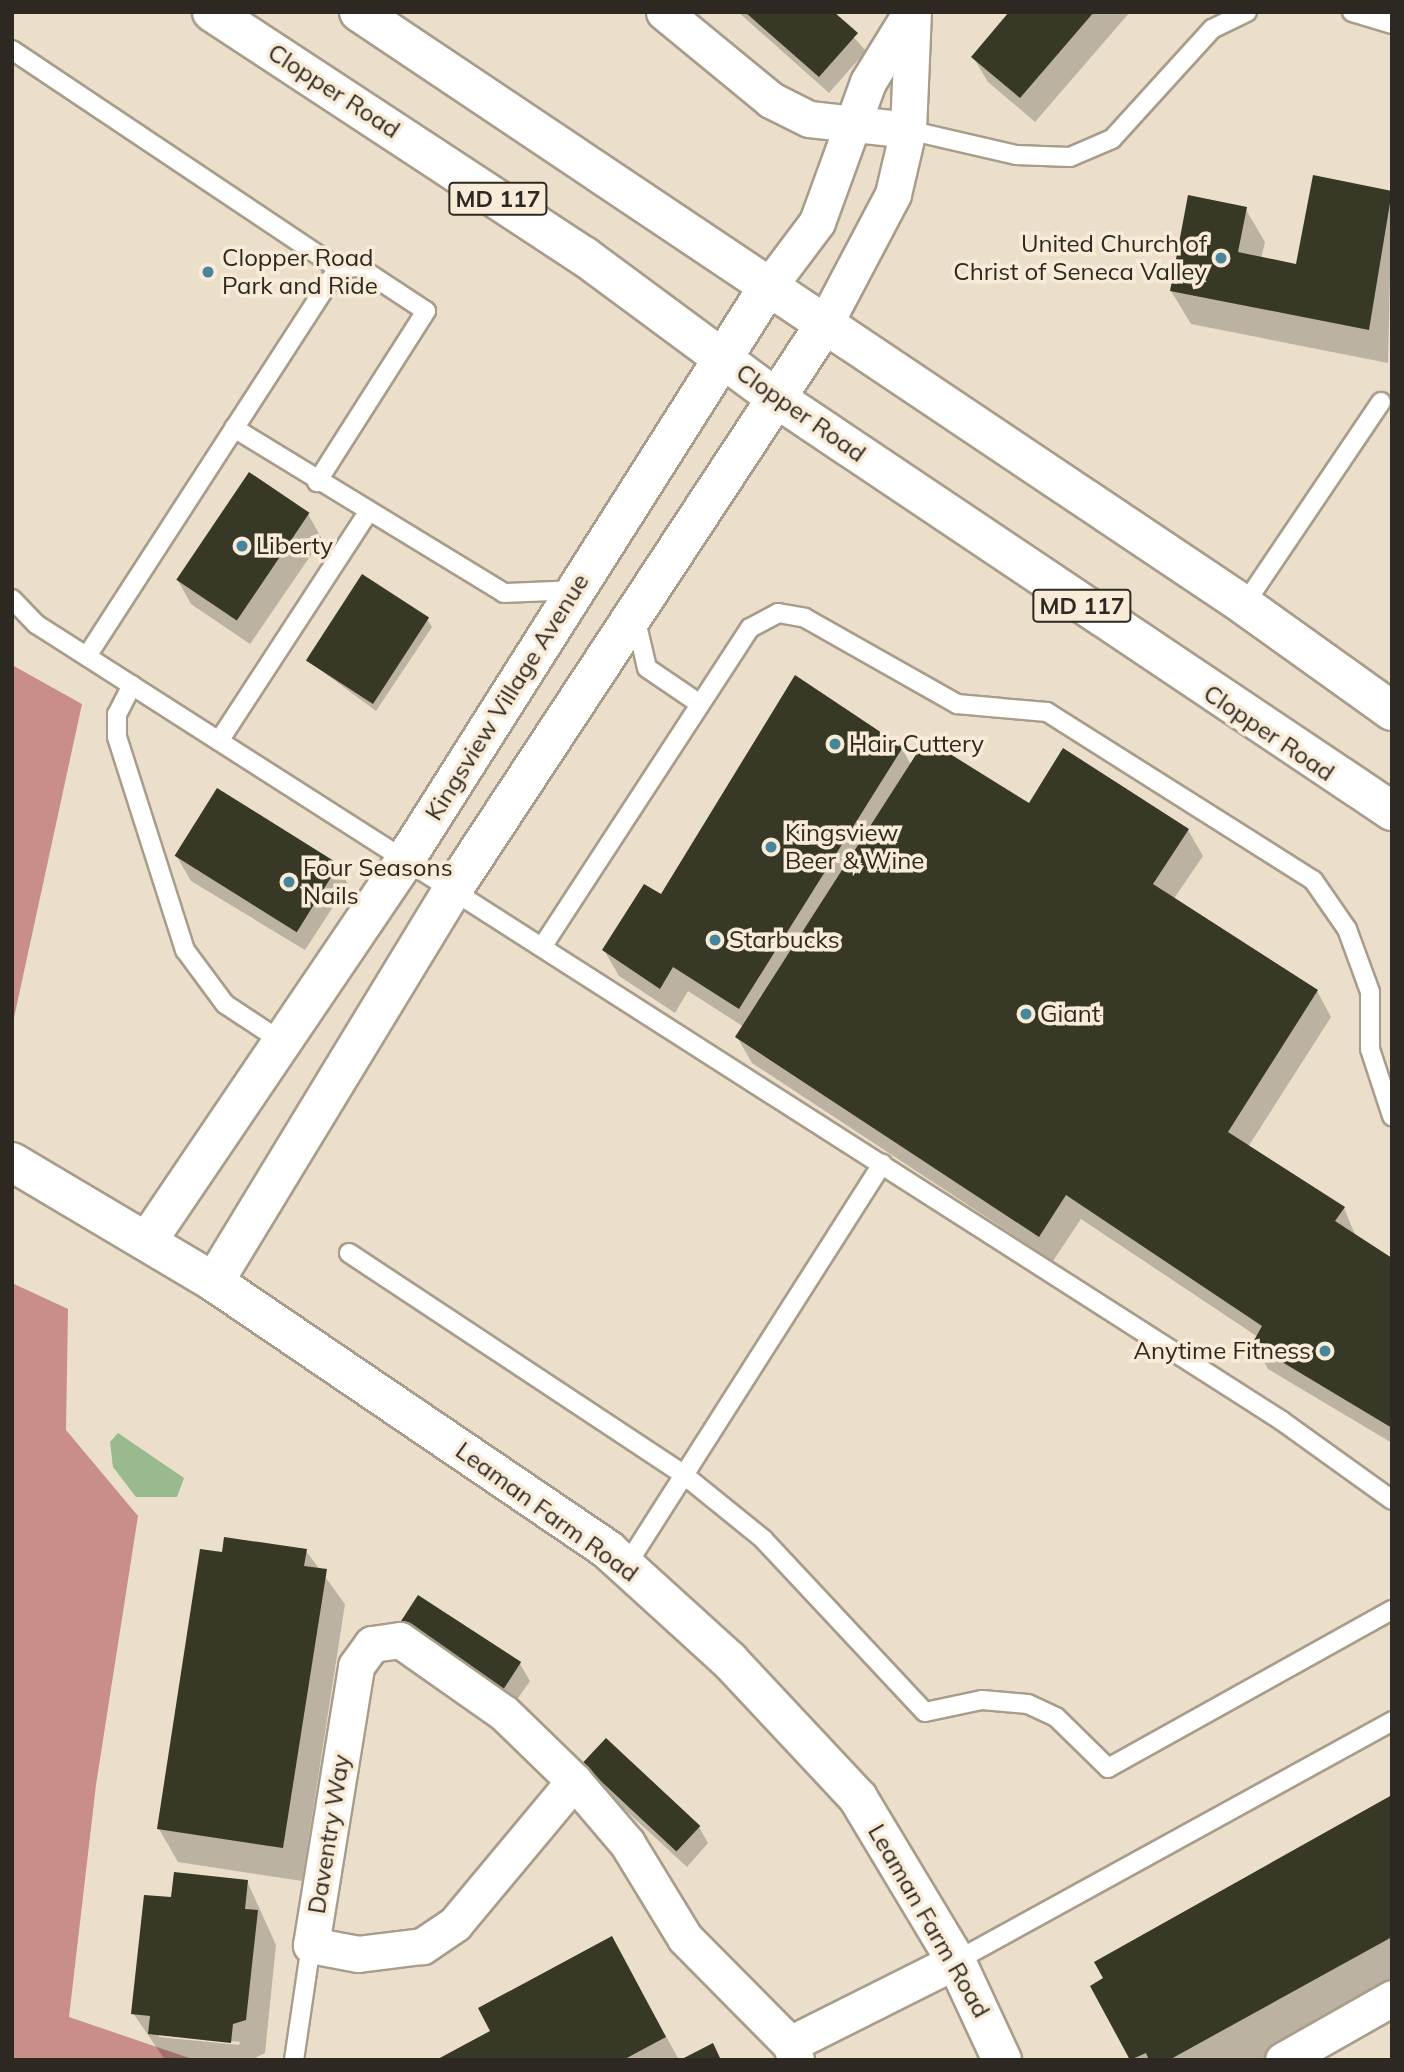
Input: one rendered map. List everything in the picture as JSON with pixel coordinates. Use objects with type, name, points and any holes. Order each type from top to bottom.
[{"type":"street","name":"Clopper Road","points":[[212,12],[584,256],[776,398],[1392,811]]},
{"type":"street","name":"MD 117","points":[[359,12],[766,290],[1244,605],[1392,711]]},
{"type":"street","points":[[664,12],[771,100],[808,119],[908,130]]},
{"type":"street","points":[[766,290],[817,222],[868,82],[912,12]]},
{"type":"street","points":[[214,1282],[454,888],[823,327],[874,240],[893,194],[908,130],[912,12]]},
{"type":"street","name":"Kingsview Village Avenue","points":[[148,1240],[405,860],[766,290]]},
{"type":"street","name":"Leaman Farm Road","points":[[12,1162],[148,1240],[214,1282],[626,1566],[729,1660],[858,1798],[956,1961],[1002,2060]]},
{"type":"street","name":"Daventry Way","points":[[574,1781],[455,1924],[422,1946],[358,1954],[311,1945],[356,1666],[372,1644],[401,1640],[504,1713],[574,1781],[627,1843],[685,1938],[793,2052],[956,1961]]},
{"type":"street","points":[[1283,2060],[1392,1997]]},
{"type":"lane","points":[[908,130],[1016,155],[1070,157],[1112,139],[1212,29],[1247,12]]},
{"type":"lane","points":[[1352,12],[1392,23]]},
{"type":"lane","points":[[12,50],[338,268],[359,267],[426,311],[317,482]]},
{"type":"lane","points":[[87,656],[338,268]]},
{"type":"lane","points":[[1244,605],[1381,402]]},
{"type":"lane","points":[[234,428],[367,514],[462,572],[504,593],[575,590]]},
{"type":"lane","points":[[219,741],[367,514]]},
{"type":"lane","points":[[12,599],[36,624],[405,860],[544,944],[1282,1422],[1392,1500]]},
{"type":"lane","points":[[635,611],[647,668],[700,704]]},
{"type":"lane","points":[[544,944],[750,628],[778,613],[805,618],[957,704],[1046,712],[1313,880],[1347,929],[1370,992],[1370,1049],[1392,1116]]},
{"type":"lane","points":[[132,685],[117,714],[117,737],[184,950],[225,1003],[281,1041]]},
{"type":"lane","points":[[626,1566],[882,1164]]},
{"type":"lane","points":[[349,1253],[684,1475],[763,1539],[925,1712],[982,1700],[1028,1704],[1056,1717],[1108,1768],[1392,1610]]},
{"type":"lane","points":[[956,1961],[1392,1721]]},
{"type":"lane","points":[[294,2060],[311,1945]]},
{"type":"shaded area","points":[[12,665],[82,704],[12,1027]]},
{"type":"shaded area","points":[[12,1283],[68,1309],[66,1430],[138,1516],[96,1785],[69,2017],[195,2060],[12,2060]]},
{"type":"shaded area","points":[[118,1433],[184,1478],[177,1497],[136,1497],[113,1467],[110,1442]]},
{"type":"building","points":[[745,12],[834,12],[858,33],[819,77]]},
{"type":"building","points":[[1009,12],[1094,12],[1020,98],[971,57]]},
{"type":"building","name":"United Church of Christ of Seneca Valley","points":[[1313,175],[1392,191],[1369,330],[1170,291],[1188,195],[1247,207],[1238,252],[1296,264]]},
{"type":"building","name":"Liberty","points":[[249,472],[310,513],[237,621],[176,580]]},
{"type":"building","name":"Liberty","points":[[362,574],[429,618],[373,704],[306,660]]},
{"type":"building","points":[[795,675],[903,747],[739,1009],[673,967],[660,989],[602,950],[644,884],[661,894]]},
{"type":"building","name":"Giant","points":[[926,739],[1029,803],[1063,748],[1189,829],[1153,884],[1318,990],[1228,1132],[1345,1207],[1335,1221],[1392,1258],[1392,1428],[1252,1344],[1262,1326],[1066,1195],[1039,1237],[735,1037]]},
{"type":"building","points":[[217,788],[339,864],[297,932],[175,856]]},
{"type":"building","points":[[224,1537],[307,1549],[304,1566],[327,1569],[283,1848],[157,1829],[200,1549],[222,1552]]},
{"type":"building","points":[[418,1595],[521,1662],[502,1691],[399,1624]]},
{"type":"building","points":[[606,1738],[700,1826],[676,1852],[582,1764]]},
{"type":"building","points":[[1392,1795],[1392,1937],[1169,2060],[1149,2060],[1146,2053],[1130,2060],[1090,1986],[1103,1978],[1094,1962]]},
{"type":"building","points":[[174,1872],[248,1880],[245,1909],[258,1910],[246,2020],[233,2024],[231,2043],[148,2034],[150,2016],[131,2014],[144,1895],[171,1897]]},
{"type":"building","points":[[612,1936],[666,2037],[623,2060],[436,2060],[490,2031],[478,2008]]},
{"type":"building","points":[[713,2043],[721,2060],[680,2060]]},
{"type":"place","name":"United Church of Christ of Seneca Valley","points":[[1221,258]]},
{"type":"place","name":"Clopper Road Park and Ride","points":[[208,272]]},
{"type":"place","name":"Liberty","points":[[242,546]]},
{"type":"place","name":"Hair Cuttery","points":[[835,744]]},
{"type":"place","name":"Kingsview Beer & Wine","points":[[771,847]]},
{"type":"place","name":"Four Seasons Nails","points":[[289,882]]},
{"type":"place","name":"Starbucks","points":[[715,940]]},
{"type":"place","name":"Giant","points":[[1026,1014]]},
{"type":"place","name":"Anytime Fitness","points":[[1325,1351]]}]
